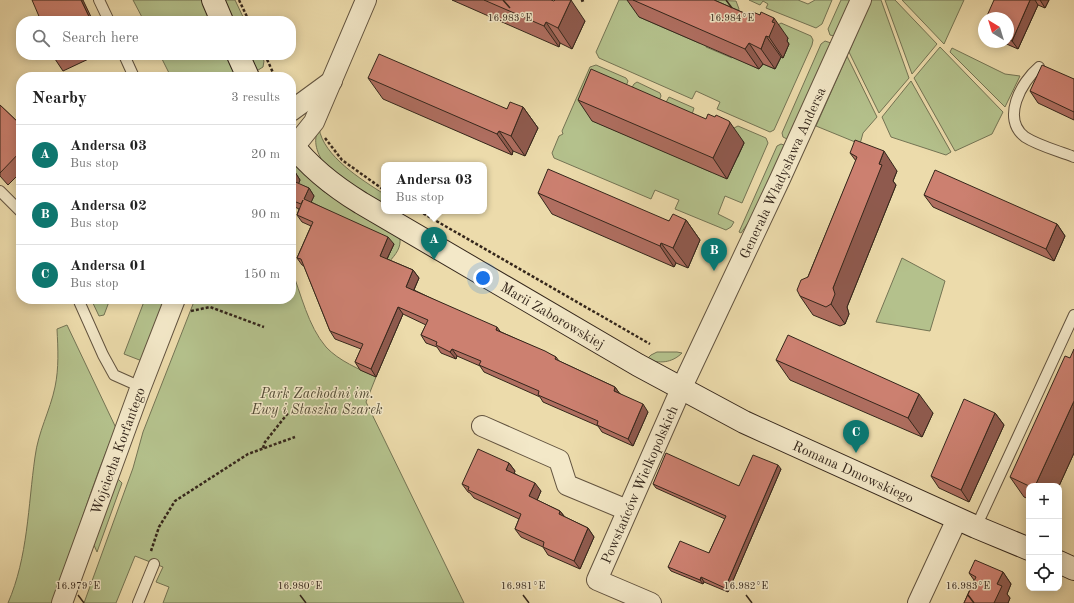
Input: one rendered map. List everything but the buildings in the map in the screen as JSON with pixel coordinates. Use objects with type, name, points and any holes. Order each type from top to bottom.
[{"type":"street","points":[[213,0],[220,16]]},
{"type":"street","points":[[296,141],[314,122],[366,0]]},
{"type":"street","name":"Generała Władysława Andersa","points":[[681,389],[783,172],[860,0]]},
{"type":"street","points":[[240,60],[246,72]]},
{"type":"street","points":[[296,107],[332,81]]},
{"type":"street","name":"Marii Zaborowskiej","points":[[296,149],[314,169],[338,189],[681,389]]},
{"type":"street","name":"Wojciecha Korfantego","points":[[62,603],[141,387],[180,306]]},
{"type":"street","name":"Powstańców Wielkopolskich","points":[[651,603],[597,580],[681,389]]},
{"type":"street","name":"Romana Dmowskiego","points":[[681,389],[767,433],[966,523],[1026,548]]},
{"type":"street","points":[[482,426],[559,460],[567,485],[627,510]]},
{"type":"street","points":[[918,603],[966,523]]},
{"type":"street","points":[[1062,563],[1074,569]]},
{"type":"lane","points":[[99,0],[107,16]]},
{"type":"lane","points":[[126,60],[132,72]]},
{"type":"lane","points":[[1039,67],[1026,81],[1015,103],[1014,114],[1017,125],[1022,134],[1029,139],[1074,157]]},
{"type":"lane","points":[[0,192],[16,207]]},
{"type":"lane","points":[[80,304],[103,355],[114,374],[141,387]]},
{"type":"lane","points":[[966,523],[1074,315]]},
{"type":"lane","points":[[138,603],[154,564]]},
{"type":"path","points":[[239,0],[247,16]]},
{"type":"path","points":[[267,60],[273,72]]},
{"type":"path","points":[[323,133],[329,144],[342,160],[381,188]]},
{"type":"path","points":[[424,214],[650,344]]},
{"type":"path","points":[[180,306],[198,308],[210,307],[264,327]]},
{"type":"path","points":[[263,448],[265,442],[288,413]]},
{"type":"path","points":[[151,553],[159,528],[176,502],[210,481],[233,463],[263,448],[295,437]]},
{"type":"green space","points":[[133,0],[204,0],[211,16],[141,16]]},
{"type":"green space","points":[[222,0],[235,0],[243,16],[230,16]]},
{"type":"green space","points":[[619,0],[645,0],[639,17],[699,43],[707,44],[706,47],[759,69],[763,64],[775,69],[781,57],[783,58],[787,42],[778,25],[781,23],[811,36],[813,40],[812,45],[774,130],[770,132],[717,109],[720,102],[696,91],[692,99],[599,58],[596,52]]},
{"type":"green space","points":[[709,0],[736,1],[739,9],[737,13]]},
{"type":"green space","points":[[749,0],[798,0],[808,4],[815,0],[832,0],[822,24],[816,28],[766,8],[768,4],[763,1],[760,5]]},
{"type":"green space","points":[[841,0],[850,0],[834,36],[830,35],[828,29]]},
{"type":"green space","points":[[871,0],[881,0],[909,78],[879,113],[849,52]]},
{"type":"green space","points":[[885,0],[895,0],[937,44],[912,74]]},
{"type":"green space","points":[[902,0],[964,0],[944,44]]},
{"type":"green space","points":[[825,41],[831,43],[789,140],[783,137],[782,133],[821,44]]},
{"type":"green space","points":[[940,47],[1003,112],[992,134],[955,151],[914,78]]},
{"type":"green space","points":[[952,48],[1005,74],[1020,76],[1005,107],[950,52]]},
{"type":"green space","points":[[847,56],[877,117],[863,133],[860,144],[816,126]]},
{"type":"green space","points":[[162,60],[232,60],[238,72],[168,72]]},
{"type":"green space","points":[[250,60],[264,60],[263,67],[255,72]]},
{"type":"green space","points":[[596,65],[626,78],[628,81],[624,91],[593,121],[684,160],[698,164],[697,166],[711,172],[712,170],[738,157],[744,143],[730,136],[734,128],[738,126],[766,138],[768,143],[742,203],[725,196],[718,214],[734,222],[731,227],[726,230],[675,209],[679,200],[655,190],[651,199],[554,158],[552,153],[559,136],[563,134],[562,131],[590,67]]},
{"type":"green space","points":[[911,81],[951,152],[946,155],[891,137],[882,117]]},
{"type":"green space","points":[[637,82],[660,93],[661,96],[657,105],[629,93],[634,84]]},
{"type":"green space","points":[[669,97],[694,108],[690,121],[660,113]]},
{"type":"green space","points":[[319,128],[322,138],[336,157],[365,182],[381,192],[381,205],[326,166],[316,147]]},
{"type":"green space","points":[[781,144],[787,146],[758,209],[741,233],[739,232],[777,146]]},
{"type":"green space","points":[[296,166],[323,191],[400,238],[398,251],[389,262],[386,262],[393,245],[309,207],[296,185]]},
{"type":"green space","points":[[902,258],[945,281],[930,331],[876,322]]},
{"type":"green space","name":"Park Zachodni im. Ewy i Staszka Szarek","points":[[296,282],[314,329],[326,347],[343,361],[376,377],[366,402],[464,603],[163,603],[169,587],[156,582],[163,567],[135,556],[116,603],[84,603],[133,468],[143,432],[193,304],[296,304]]},
{"type":"green space","points":[[93,304],[108,304],[104,315],[99,316]]},
{"type":"green space","points":[[143,304],[164,304],[142,361],[124,354]]},
{"type":"green space","points":[[67,325],[116,428],[91,493],[54,603],[8,603],[20,568],[37,448],[41,430],[53,396],[56,380],[58,358],[57,329]]},
{"type":"green space","points":[[657,352],[682,353],[674,359],[665,362],[656,362],[647,359]]},
{"type":"green space","points":[[118,479],[122,483],[97,552],[93,543]]},
{"type":"place","name":"Andersa 03","points":[[434,260]]},
{"type":"place","name":"Andersa 02","points":[[714,271]]},
{"type":"place","name":"Andersa 01","points":[[856,453]]}]
